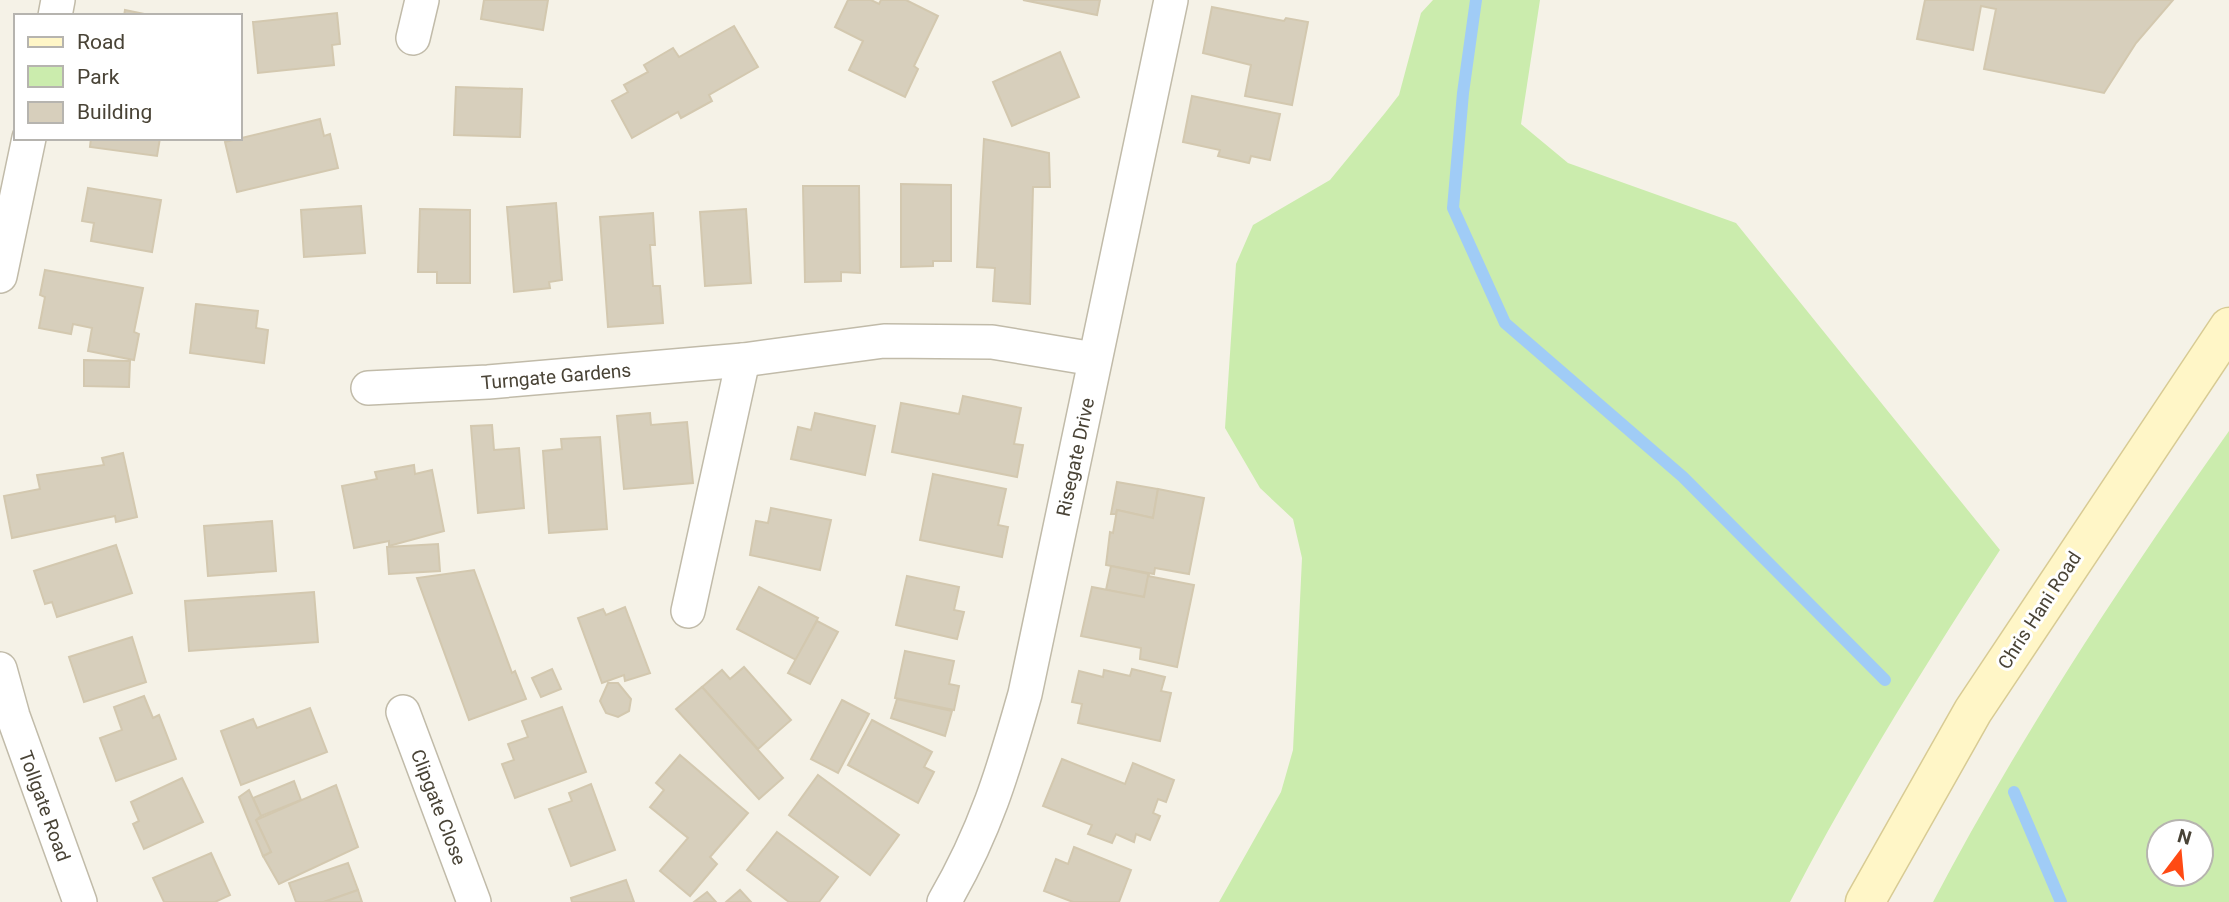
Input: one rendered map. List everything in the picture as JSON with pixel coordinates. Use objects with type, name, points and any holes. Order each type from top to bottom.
[{"type":"main road","name":"Chris Hani Road","points":[[1864,902],[1973,711],[2229,327]]},
{"type":"street","points":[[413,38],[422,0]]},
{"type":"street","name":"Risegate Drive","points":[[944,902],[973,852],[1002,777],[1025,694],[1171,0]]},
{"type":"street","points":[[0,276],[29,140]]},
{"type":"street","name":"Turngate Gardens","points":[[368,388],[488,382],[743,359],[884,341],[992,342],[1094,359]]},
{"type":"street","points":[[688,611],[743,359]]},
{"type":"street","name":"Tollgate Road","points":[[0,669],[13,716],[80,902]]},
{"type":"street","name":"Clipgate Close","points":[[403,712],[474,902]]},
{"type":"green space","points":[[1433,0],[1540,0],[1521,124],[1568,163],[1736,223],[2000,550],[1890,723],[1790,902],[1219,902],[1281,792],[1293,750],[1302,558],[1293,519],[1260,488],[1225,428],[1236,264],[1253,225],[1330,180],[1399,95],[1421,13]]},
{"type":"green space","points":[[2229,431],[2229,902],[1933,902],[2000,780],[2111,603]]},
{"type":"building","points":[[484,0],[548,0],[543,30],[481,19]]},
{"type":"building","points":[[848,0],[871,0],[879,4],[881,0],[906,0],[938,16],[914,66],[918,69],[905,97],[849,70],[863,41],[835,27]]},
{"type":"building","points":[[1023,0],[1100,0],[1097,15]]},
{"type":"building","points":[[1925,0],[2173,0],[2136,43],[2104,93],[1984,69],[1996,9],[1981,6],[1973,50],[1917,39]]},
{"type":"building","points":[[1212,7],[1284,21],[1286,18],[1308,22],[1292,105],[1245,96],[1251,65],[1203,53]]},
{"type":"building","points":[[125,10],[144,14],[124,14]]},
{"type":"building","points":[[337,13],[340,44],[332,45],[334,65],[258,73],[253,22]]},
{"type":"building","points":[[734,26],[758,67],[709,95],[712,101],[681,118],[678,112],[632,138],[612,101],[628,92],[624,85],[648,72],[644,65],[673,48],[679,57]]},
{"type":"building","points":[[1060,52],[1079,97],[1012,126],[993,82]]},
{"type":"building","points":[[456,87],[522,89],[520,137],[454,135]]},
{"type":"building","points":[[1192,96],[1280,114],[1270,160],[1251,156],[1249,163],[1218,156],[1220,150],[1183,142]]},
{"type":"building","points":[[320,119],[324,136],[330,134],[338,168],[237,192],[225,142]]},
{"type":"building","points":[[984,139],[1049,153],[1050,187],[1033,187],[1030,304],[993,301],[995,268],[977,267]]},
{"type":"building","points":[[91,140],[160,140],[157,156],[90,147]]},
{"type":"building","points":[[901,184],[951,185],[951,261],[933,261],[933,266],[901,267]]},
{"type":"building","points":[[803,186],[859,186],[860,273],[841,272],[841,281],[805,282]]},
{"type":"building","points":[[88,188],[161,200],[152,252],[91,241],[94,223],[82,221]]},
{"type":"building","points":[[556,203],[562,280],[549,282],[550,288],[514,292],[507,207]]},
{"type":"building","points":[[361,206],[365,253],[304,257],[301,210]]},
{"type":"building","points":[[420,209],[470,210],[470,283],[437,283],[437,272],[418,272]]},
{"type":"building","points":[[746,209],[751,283],[705,286],[700,212]]},
{"type":"building","points":[[653,213],[655,245],[650,245],[653,286],[660,286],[663,323],[608,327],[600,217]]},
{"type":"building","points":[[45,270],[143,288],[134,332],[139,334],[134,360],[88,351],[92,328],[73,324],[71,334],[39,328],[45,297],[40,295]]},
{"type":"building","points":[[196,304],[258,311],[256,328],[268,330],[264,363],[190,353]]},
{"type":"building","points":[[84,360],[130,361],[129,387],[84,386]]},
{"type":"building","points":[[963,396],[1021,408],[1014,444],[1023,445],[1017,477],[892,452],[901,403],[959,414]]},
{"type":"building","points":[[650,413],[651,425],[687,422],[693,483],[624,489],[617,416]]},
{"type":"building","points":[[815,413],[875,426],[865,475],[791,459],[798,427],[811,430]]},
{"type":"building","points":[[492,425],[494,450],[519,448],[524,508],[478,513],[471,426]]},
{"type":"building","points":[[600,437],[607,529],[549,533],[543,451],[562,449],[561,439]]},
{"type":"building","points":[[123,453],[137,517],[116,522],[115,516],[12,538],[4,496],[40,489],[37,475],[104,465],[102,458]]},
{"type":"building","points":[[414,465],[415,474],[432,470],[444,531],[389,546],[389,541],[354,548],[342,486],[377,479],[375,472]]},
{"type":"building","points":[[933,474],[1006,489],[998,525],[1008,527],[1002,557],[920,540]]},
{"type":"building","points":[[1117,482],[1158,489],[1153,518],[1117,510],[1116,514],[1111,514]]},
{"type":"building","points":[[1158,489],[1204,498],[1189,574],[1155,568],[1154,574],[1106,565],[1110,532],[1113,533],[1117,510],[1153,518]]},
{"type":"building","points":[[771,508],[831,520],[820,570],[750,555],[756,521],[768,523]]},
{"type":"building","points":[[272,521],[276,571],[208,576],[204,526]]},
{"type":"building","points":[[438,544],[440,571],[389,574],[387,547]]},
{"type":"building","points":[[116,545],[132,593],[57,617],[52,602],[45,604],[34,571]]},
{"type":"building","points":[[1111,566],[1149,574],[1144,597],[1106,590]]},
{"type":"building","points":[[474,570],[512,673],[515,671],[526,699],[469,720],[417,578]]},
{"type":"building","points":[[907,576],[959,587],[954,610],[964,612],[957,639],[896,625]]},
{"type":"building","points":[[1148,576],[1194,585],[1177,667],[1140,659],[1141,648],[1081,636],[1092,587],[1144,597]]},
{"type":"building","points":[[759,587],[818,618],[796,660],[737,629]]},
{"type":"building","points":[[314,592],[318,642],[189,651],[185,601]]},
{"type":"building","points":[[625,607],[650,673],[625,681],[624,675],[602,683],[578,618],[603,609],[606,615]]},
{"type":"building","points":[[817,621],[838,632],[810,684],[788,673]]},
{"type":"building","points":[[132,637],[146,682],[84,702],[69,657]]},
{"type":"building","points":[[905,651],[954,661],[949,684],[959,686],[954,710],[895,698]]},
{"type":"building","points":[[744,667],[791,720],[758,749],[702,687],[722,670],[730,679]]},
{"type":"building","points":[[552,669],[561,689],[541,697],[532,678]]},
{"type":"building","points":[[1132,669],[1165,677],[1161,691],[1171,693],[1160,741],[1078,723],[1082,704],[1072,702],[1079,671],[1103,677],[1104,670],[1130,676]]},
{"type":"building","points":[[608,683],[618,683],[631,699],[629,711],[618,717],[606,713],[600,701]]},
{"type":"building","points":[[702,687],[783,778],[759,799],[676,709]]},
{"type":"building","points":[[144,696],[153,718],[159,715],[176,759],[116,781],[100,738],[122,730],[114,707]]},
{"type":"building","points":[[897,699],[952,711],[945,736],[891,718]]},
{"type":"building","points":[[842,700],[869,714],[838,773],[811,759]]},
{"type":"building","points":[[562,707],[586,772],[515,798],[502,764],[514,760],[508,744],[528,737],[522,721]]},
{"type":"building","points":[[310,708],[327,752],[241,785],[221,731],[253,719],[257,728]]},
{"type":"building","points":[[872,720],[932,752],[924,767],[934,772],[918,803],[848,765]]},
{"type":"building","points":[[680,755],[748,813],[710,857],[717,864],[690,896],[660,871],[688,838],[650,807],[664,790],[656,783]]},
{"type":"building","points":[[1062,759],[1125,784],[1133,763],[1174,780],[1166,802],[1158,799],[1153,813],[1160,816],[1150,840],[1136,834],[1134,842],[1116,834],[1112,843],[1088,834],[1092,825],[1043,806]]},
{"type":"building","points":[[818,775],[899,835],[870,875],[789,815]]},
{"type":"building","points":[[182,778],[203,822],[144,849],[133,824],[139,821],[131,802]]},
{"type":"building","points":[[294,781],[301,800],[261,816],[253,798]]},
{"type":"building","points":[[591,784],[615,850],[571,866],[549,809],[572,801],[569,793]]},
{"type":"building","points":[[336,785],[358,847],[279,884],[263,856],[271,852],[256,820]]},
{"type":"building","points":[[249,790],[261,816],[256,820],[271,852],[263,856],[239,797]]},
{"type":"building","points":[[777,832],[838,877],[819,902],[789,902],[747,870]]},
{"type":"building","points":[[1074,847],[1131,870],[1119,902],[1073,902],[1044,891],[1056,859],[1068,864]]},
{"type":"building","points":[[211,853],[230,895],[215,902],[164,902],[153,878]]},
{"type":"building","points":[[348,863],[358,890],[324,902],[296,902],[289,883]]},
{"type":"building","points":[[626,880],[634,902],[572,902],[571,898]]},
{"type":"building","points":[[358,890],[362,902],[324,902]]},
{"type":"building","points":[[740,890],[751,902],[726,902]]},
{"type":"building","points":[[707,892],[716,902],[694,902]]},
{"type":"waterway","points":[[1476,0],[1463,93],[1453,208],[1505,323],[1683,477],[1885,680]]},
{"type":"waterway","points":[[2014,792],[2061,902]]}]
